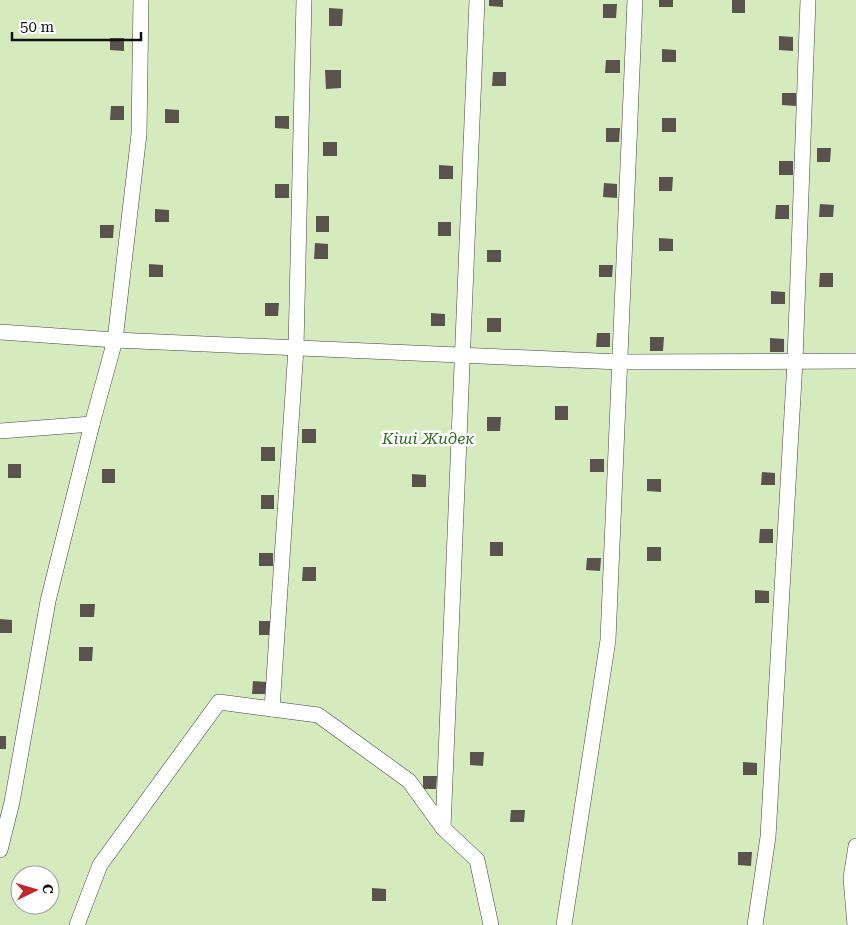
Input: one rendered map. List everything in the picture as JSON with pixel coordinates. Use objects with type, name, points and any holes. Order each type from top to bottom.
[{"type":"street","points":[[0,850],[12,802],[48,601],[115,340],[139,134],[141,0]]},
{"type":"street","points":[[272,709],[296,348],[304,0]]},
{"type":"street","points":[[443,828],[477,0]]},
{"type":"street","points":[[564,925],[608,640],[635,0]]},
{"type":"street","points":[[755,925],[768,837],[795,361],[808,0]]},
{"type":"street","points":[[0,332],[115,340],[620,362],[856,361]]},
{"type":"street","points":[[0,431],[92,424]]},
{"type":"street","points":[[77,925],[100,864],[219,702],[318,715],[409,781],[443,828],[477,860],[491,925]]},
{"type":"street","points":[[855,925],[851,878],[856,846]]},
{"type":"green space","name":"Кіші Жидек","points":[[0,0],[856,0],[856,925],[0,925]]},
{"type":"building","points":[[489,0],[503,0],[503,7],[489,6]]},
{"type":"building","points":[[659,0],[673,0],[673,7],[659,7]]},
{"type":"building","points":[[732,0],[745,0],[745,13],[732,13]]},
{"type":"building","points":[[603,4],[617,4],[616,18],[603,18]]},
{"type":"building","points":[[329,8],[343,9],[342,26],[329,26]]},
{"type":"building","points":[[779,36],[793,37],[793,51],[779,50]]},
{"type":"building","points":[[110,38],[124,38],[124,51],[110,50]]},
{"type":"building","points":[[662,49],[676,50],[676,62],[662,62]]},
{"type":"building","points":[[606,60],[620,60],[620,73],[605,73]]},
{"type":"building","points":[[325,70],[341,70],[341,88],[326,89]]},
{"type":"building","points":[[493,72],[506,72],[506,86],[492,86]]},
{"type":"building","points":[[782,93],[796,93],[796,106],[782,105]]},
{"type":"building","points":[[111,106],[124,106],[124,120],[110,120]]},
{"type":"building","points":[[165,109],[179,110],[179,123],[165,123]]},
{"type":"building","points":[[275,116],[289,116],[289,129],[275,128]]},
{"type":"building","points":[[662,118],[676,118],[676,132],[662,132]]},
{"type":"building","points":[[606,128],[620,128],[619,142],[606,142]]},
{"type":"building","points":[[323,142],[337,142],[337,156],[323,156]]},
{"type":"building","points":[[817,148],[831,148],[830,162],[817,162]]},
{"type":"building","points":[[779,161],[793,161],[793,175],[779,175]]},
{"type":"building","points":[[439,165],[453,166],[453,179],[439,179]]},
{"type":"building","points":[[659,177],[673,177],[672,191],[659,191]]},
{"type":"building","points":[[604,183],[617,184],[617,198],[603,197]]},
{"type":"building","points":[[275,184],[289,184],[289,198],[275,198]]},
{"type":"building","points":[[820,204],[834,205],[833,217],[819,217]]},
{"type":"building","points":[[776,205],[789,205],[789,219],[775,219]]},
{"type":"building","points":[[155,209],[169,210],[169,222],[155,222]]},
{"type":"building","points":[[316,216],[329,216],[329,232],[316,232]]},
{"type":"building","points":[[438,222],[451,222],[451,236],[438,236]]},
{"type":"building","points":[[100,225],[114,225],[113,238],[100,238]]},
{"type":"building","points":[[659,238],[673,239],[673,251],[659,251]]},
{"type":"building","points":[[315,243],[328,244],[328,259],[314,259]]},
{"type":"building","points":[[487,250],[501,250],[501,262],[487,262]]},
{"type":"building","points":[[149,264],[163,265],[163,277],[149,277]]},
{"type":"building","points":[[599,265],[613,265],[612,277],[599,277]]},
{"type":"building","points":[[820,273],[833,273],[833,287],[819,287]]},
{"type":"building","points":[[771,291],[785,292],[785,304],[771,304]]},
{"type":"building","points":[[265,303],[279,303],[278,316],[265,316]]},
{"type":"building","points":[[431,313],[445,314],[445,326],[431,326]]},
{"type":"building","points":[[487,318],[501,318],[501,332],[487,332]]},
{"type":"building","points":[[597,333],[610,333],[610,347],[596,347]]},
{"type":"building","points":[[650,337],[664,337],[663,351],[650,351]]},
{"type":"building","points":[[770,338],[784,339],[784,352],[770,352]]},
{"type":"building","points":[[555,406],[568,406],[568,420],[555,420]]},
{"type":"building","points":[[487,417],[501,417],[500,431],[487,431]]},
{"type":"building","points":[[302,429],[316,429],[316,443],[302,443]]},
{"type":"building","points":[[261,447],[275,447],[275,461],[261,461]]},
{"type":"building","points":[[590,459],[604,459],[604,472],[590,472]]},
{"type":"building","points":[[8,464],[21,464],[21,478],[8,478]]},
{"type":"building","points":[[102,469],[115,469],[115,483],[102,483]]},
{"type":"building","points":[[762,472],[775,473],[775,485],[761,485]]},
{"type":"building","points":[[412,474],[426,475],[426,487],[412,487]]},
{"type":"building","points":[[647,479],[661,479],[661,492],[647,491]]},
{"type":"building","points":[[261,495],[274,495],[274,509],[261,509]]},
{"type":"building","points":[[760,529],[773,529],[773,543],[759,543]]},
{"type":"building","points":[[490,542],[503,542],[503,556],[490,556]]},
{"type":"building","points":[[647,547],[661,547],[661,561],[647,561]]},
{"type":"building","points":[[259,553],[273,553],[273,566],[259,566]]},
{"type":"building","points":[[587,558],[601,558],[600,571],[586,570]]},
{"type":"building","points":[[303,567],[316,567],[316,581],[302,581]]},
{"type":"building","points":[[755,590],[769,591],[769,603],[755,603]]},
{"type":"building","points":[[80,604],[95,604],[94,617],[80,617]]},
{"type":"building","points":[[0,619],[12,620],[12,633],[0,633]]},
{"type":"building","points":[[259,621],[273,621],[273,635],[259,635]]},
{"type":"building","points":[[79,647],[93,647],[92,661],[79,661]]},
{"type":"building","points":[[253,681],[266,682],[266,694],[252,694]]},
{"type":"building","points":[[0,736],[6,736],[6,749],[0,749]]},
{"type":"building","points":[[470,752],[484,752],[483,766],[470,765]]},
{"type":"building","points":[[743,762],[757,763],[757,775],[743,775]]},
{"type":"building","points":[[423,776],[437,776],[436,789],[423,789]]},
{"type":"building","points":[[511,810],[525,810],[524,822],[510,822]]},
{"type":"building","points":[[738,852],[752,852],[751,866],[738,865]]},
{"type":"building","points":[[372,888],[386,889],[386,901],[372,901]]}]
